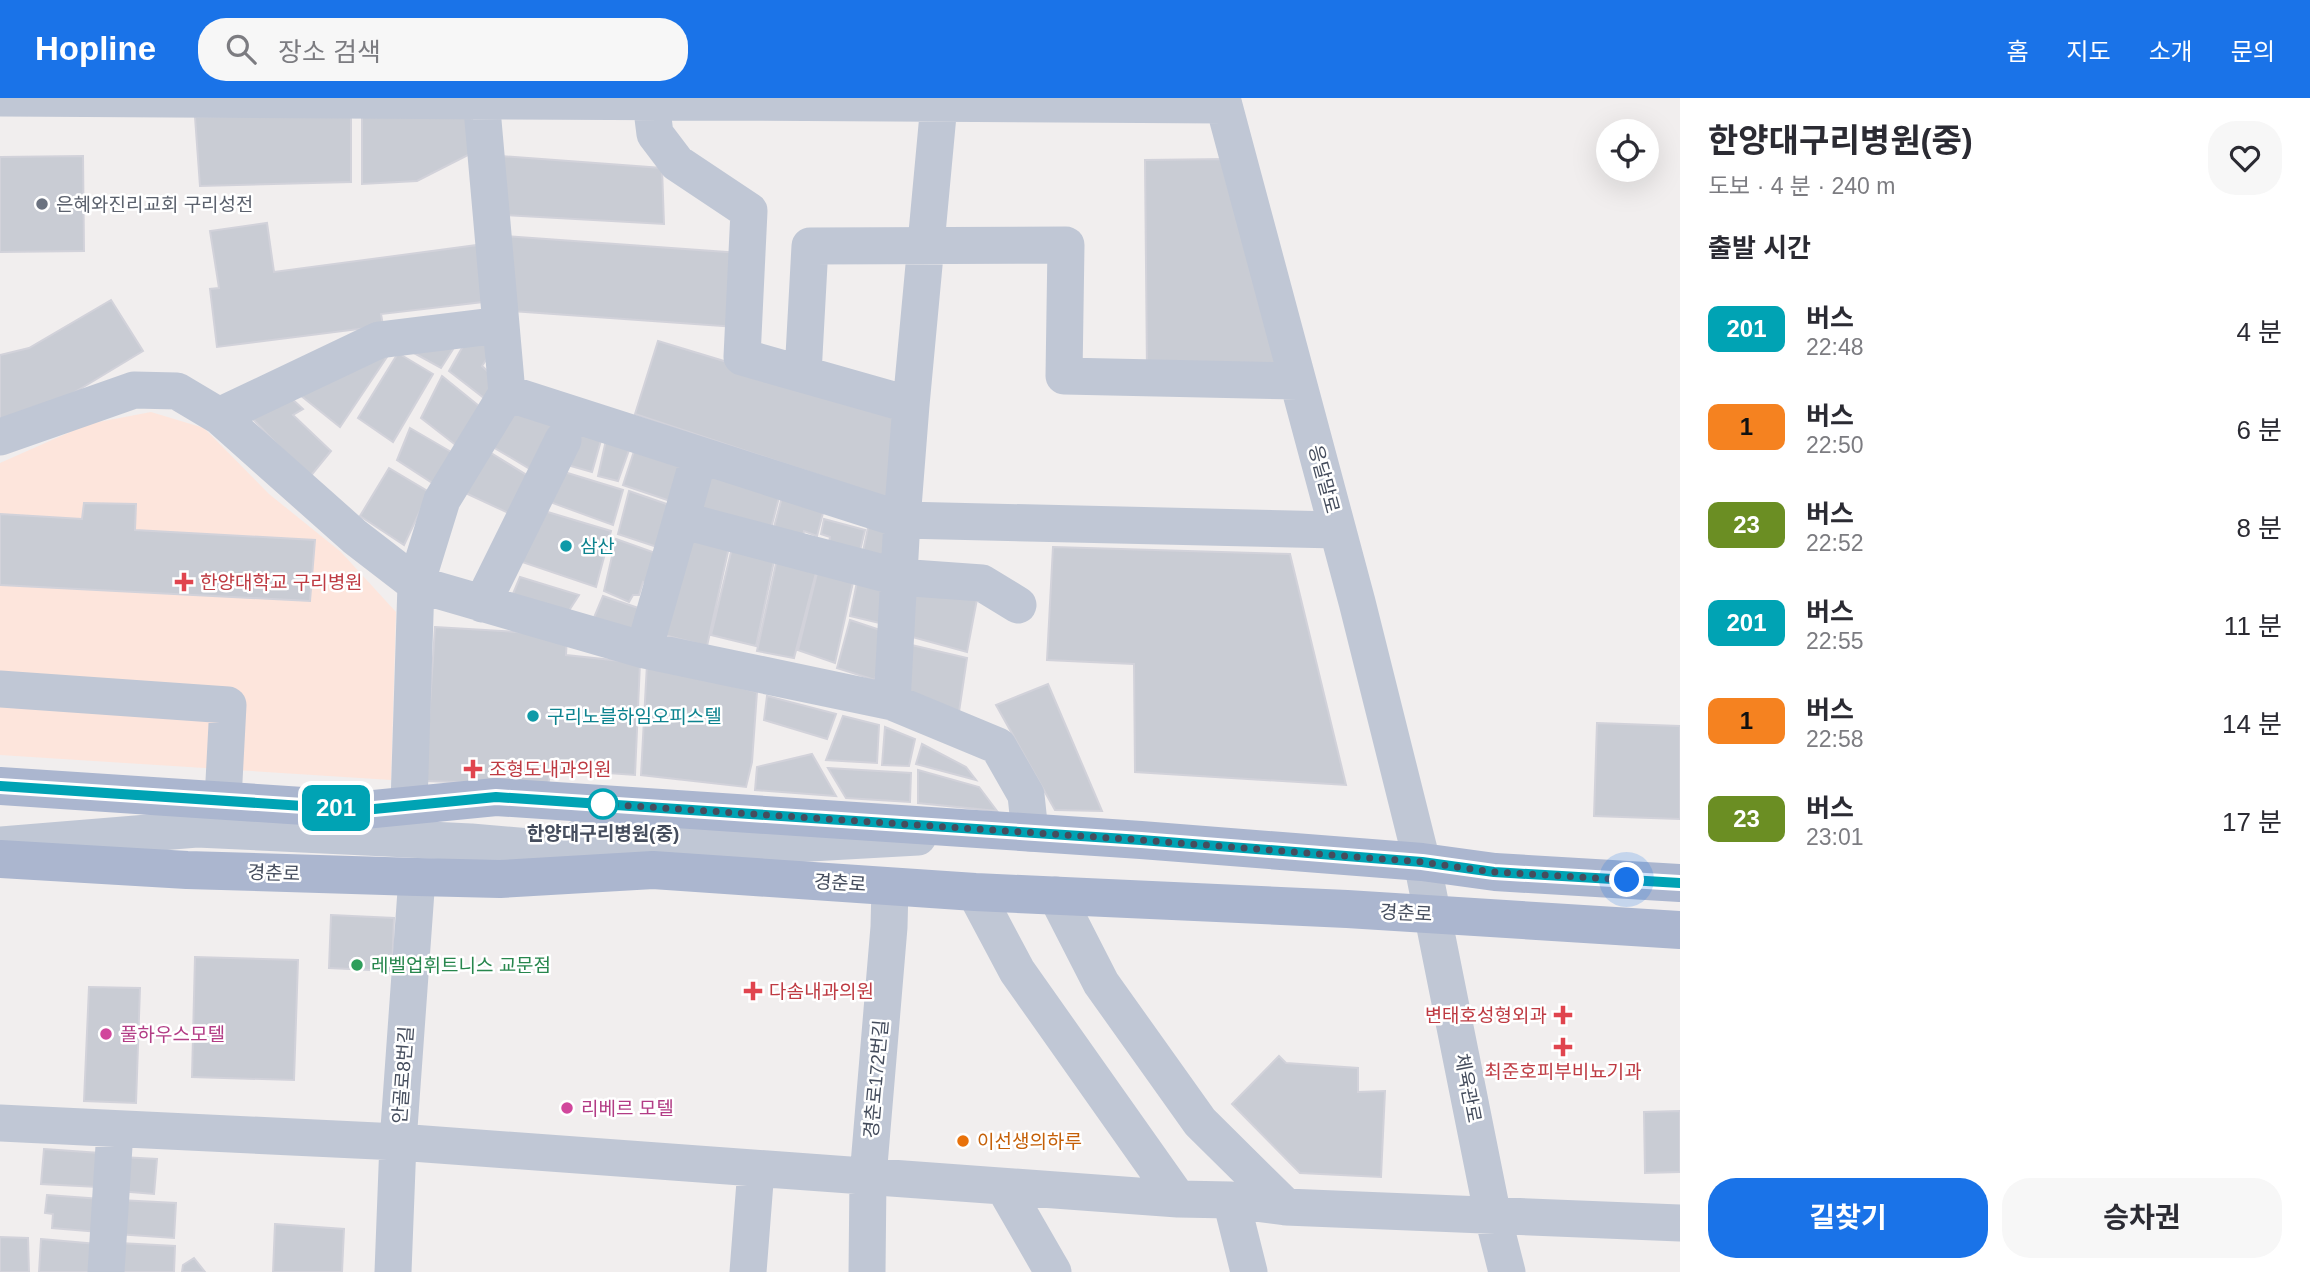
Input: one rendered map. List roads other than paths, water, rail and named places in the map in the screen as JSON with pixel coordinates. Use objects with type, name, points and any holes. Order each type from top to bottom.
[{"type":"main road","points":[[0,786],[364,810],[496,797],[1030,833],[1422,862],[1494,872],[1680,883]]},
{"type":"main road","name":"경춘로","points":[[0,859],[187,870],[500,879],[653,870],[975,892],[1433,914],[1680,930]]},
{"type":"street","points":[[0,98],[939,104],[1223,102]]},
{"type":"street","points":[[409,804],[416,584],[442,500],[507,393],[481,100]]},
{"type":"street","points":[[651,102],[655,134],[677,163],[749,211],[742,357],[911,405]]},
{"type":"street","name":"응달말로","points":[[1223,102],[1422,862]]},
{"type":"street","points":[[892,702],[911,405],[939,104]]},
{"type":"street","points":[[803,374],[810,246],[1066,244],[1064,376],[1297,381]]},
{"type":"street","points":[[219,416],[379,341],[501,325]]},
{"type":"street","points":[[0,437],[134,390],[177,391],[219,416],[355,537],[416,584],[644,650],[892,702],[998,746],[1026,795],[1030,833]]},
{"type":"street","points":[[507,393],[902,520],[1337,530]]},
{"type":"street","points":[[482,604],[563,440]]},
{"type":"street","points":[[644,650],[694,474]]},
{"type":"street","points":[[681,520],[898,577],[982,583],[1018,605]]},
{"type":"street","points":[[0,689],[228,705],[224,781]]},
{"type":"street","points":[[364,810],[498,834],[778,844],[899,840],[971,830]]},
{"type":"street","points":[[0,845],[197,829],[471,842],[564,850],[653,870]]},
{"type":"street","name":"체육관로","points":[[1422,862],[1493,1217],[1507,1272]]},
{"type":"street","name":"안골로8번길","points":[[393,1272],[398,1142],[417,877]]},
{"type":"street","name":"경춘로172번길","points":[[867,1272],[868,1177],[890,887]]},
{"type":"street","points":[[975,892],[1017,971],[1178,1199]]},
{"type":"street","points":[[1056,895],[1101,983],[1200,1122],[1286,1207]]},
{"type":"street","points":[[0,1123],[398,1142],[1004,1187],[1231,1200],[1286,1207],[1680,1223]]},
{"type":"street","points":[[106,1272],[115,1130]]},
{"type":"street","points":[[748,1272],[756,1169]]},
{"type":"street","points":[[1004,1187],[1053,1272]]},
{"type":"street","points":[[1231,1200],[1249,1272]]},
{"type":"place","name":"은혜와진리교회 구리성전","points":[[42,204]]},
{"type":"place","name":"삼산","points":[[566,546]]},
{"type":"place","name":"한양대학교 구리병원","points":[[184,582]]},
{"type":"place","name":"구리노블하임오피스텔","points":[[533,716]]},
{"type":"place","name":"조형도내과의원","points":[[473,769]]},
{"type":"place","name":"한양대구리병원(중)","points":[[603,804]]},
{"type":"place","name":"레벨업휘트니스 교문점","points":[[357,965]]},
{"type":"place","name":"다솜내과의원","points":[[753,991]]},
{"type":"place","name":"변태호성형외과","points":[[1563,1015]]},
{"type":"place","name":"풀하우스모텔","points":[[106,1034]]},
{"type":"place","name":"최준호피부비뇨기과","points":[[1563,1047]]},
{"type":"place","name":"리베르 모텔","points":[[567,1108]]},
{"type":"place","name":"이선생의하루","points":[[963,1141]]}]
